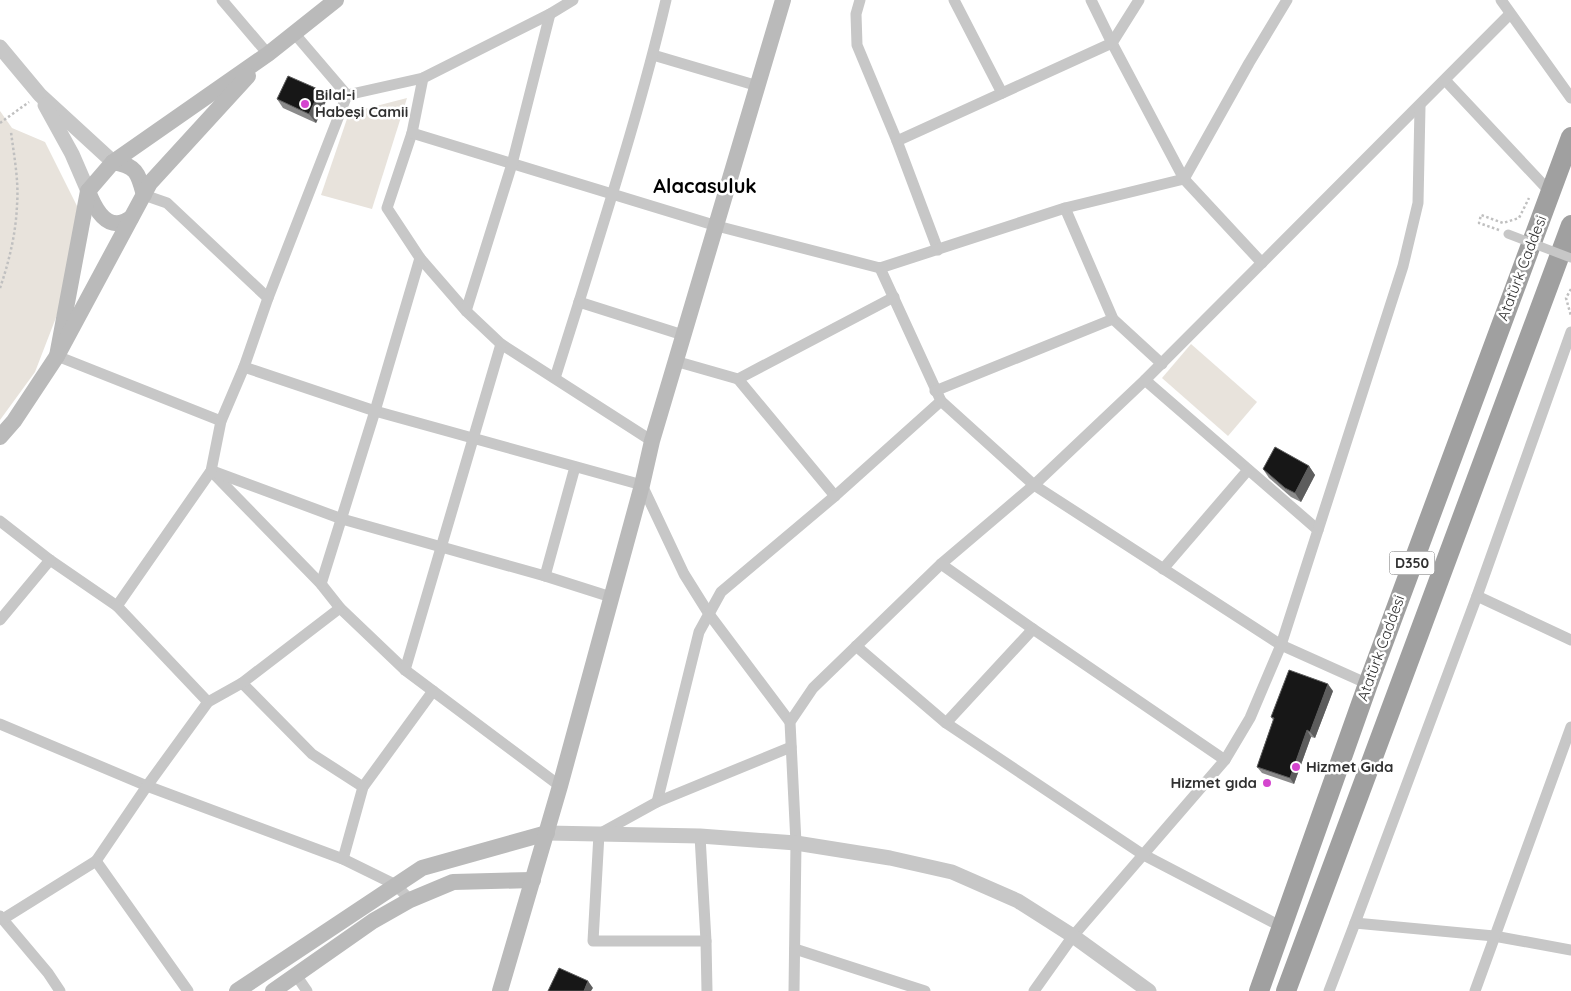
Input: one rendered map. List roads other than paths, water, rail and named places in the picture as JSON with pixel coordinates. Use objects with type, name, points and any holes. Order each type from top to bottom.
[{"type":"highway","name":"Atatürk Caddesi","points":[[1258,991],[1544,186],[1571,137]]},
{"type":"highway","name":"Atatürk Caddesi","points":[[1286,991],[1571,225]]},
{"type":"main road","points":[[57,356],[88,192],[113,162],[268,54],[336,0]]},
{"type":"main road","points":[[500,991],[560,786],[642,485],[652,441],[783,0]]},
{"type":"main road","points":[[0,437],[14,421],[57,356],[150,183],[268,54]]},
{"type":"main road","points":[[113,162],[129,166],[135,170],[139,175],[144,195]]},
{"type":"main road","points":[[88,192],[98,212],[106,220],[120,223],[131,218]]},
{"type":"main road","points":[[237,991],[422,868],[547,832]]},
{"type":"main road","points":[[273,991],[372,921],[410,900],[453,882],[533,880]]},
{"type":"street","points":[[222,0],[268,54]]},
{"type":"street","points":[[347,95],[423,78],[550,14],[572,0]]},
{"type":"street","points":[[555,378],[612,196],[653,55],[666,0]]},
{"type":"street","points":[[860,0],[856,14],[857,45],[897,141],[938,250]]},
{"type":"street","points":[[954,0],[1002,93]]},
{"type":"street","points":[[1091,0],[1184,179],[1262,264]]},
{"type":"street","points":[[897,141],[1112,43],[1139,0]]},
{"type":"street","points":[[412,133],[612,196],[717,226],[880,268],[1065,208],[1184,179],[1249,63],[1287,0]]},
{"type":"street","points":[[1501,0],[1571,98]]},
{"type":"street","points":[[466,311],[512,164],[550,14]]},
{"type":"street","points":[[790,722],[814,688],[856,646],[941,564],[1034,485],[1162,364],[1420,107],[1510,14]]},
{"type":"street","points":[[294,33],[347,95]]},
{"type":"street","points":[[0,47],[40,95],[113,162]]},
{"type":"street","points":[[653,55],[758,86]]},
{"type":"street","points":[[423,78],[412,133],[387,208],[420,258],[466,311],[501,344],[652,441]]},
{"type":"street","points":[[1446,80],[1544,186]]},
{"type":"street","points":[[40,95],[72,154],[88,192]]},
{"type":"street","points":[[117,606],[211,471],[220,421],[244,367],[268,298],[347,95]]},
{"type":"street","points":[[1034,991],[1073,936],[1225,760],[1250,718],[1281,645],[1404,266],[1418,204],[1420,107]]},
{"type":"street","points":[[144,195],[168,203],[268,298]]},
{"type":"street","points":[[1065,208],[1113,319],[1162,364]]},
{"type":"street","points":[[1508,234],[1571,258]]},
{"type":"street","points":[[321,584],[376,411],[420,258]]},
{"type":"street","points":[[880,268],[938,396],[1034,485],[1281,645],[1368,684]]},
{"type":"street","points":[[738,379],[894,297]]},
{"type":"street","points":[[579,302],[683,334]]},
{"type":"street","points":[[657,802],[699,632],[722,592],[835,496],[938,396],[1113,319]]},
{"type":"street","points":[[1329,991],[1477,596],[1571,332]]},
{"type":"street","points":[[405,670],[501,344]]},
{"type":"street","points":[[57,356],[220,421]]},
{"type":"street","points":[[675,361],[738,379],[835,496]]},
{"type":"street","points":[[244,367],[376,411],[642,485],[684,574],[709,614],[790,722],[796,843],[794,991]]},
{"type":"street","points":[[1145,380],[1318,530]]},
{"type":"street","points":[[545,576],[575,467]]},
{"type":"street","points":[[1163,568],[1248,470]]},
{"type":"street","points":[[211,471],[342,519],[545,576],[611,597]]},
{"type":"street","points":[[211,471],[321,584],[340,608],[405,670],[560,786]]},
{"type":"street","points":[[0,521],[50,560],[117,606],[208,702]]},
{"type":"street","points":[[0,620],[50,560]]},
{"type":"street","points":[[941,564],[1225,760]]},
{"type":"street","points":[[1477,596],[1571,640]]},
{"type":"street","points":[[60,991],[48,973],[2,917],[96,861],[208,702],[242,683],[340,608]]},
{"type":"street","points":[[946,723],[1033,629]]},
{"type":"street","points":[[856,646],[946,723],[1142,854],[1282,927]]},
{"type":"street","points":[[242,683],[312,754],[362,787]]},
{"type":"street","points":[[342,858],[362,787],[433,691]]},
{"type":"street","points":[[0,724],[148,786],[342,858],[396,885],[410,900]]},
{"type":"street","points":[[1475,991],[1571,727]]},
{"type":"street","points":[[599,834],[657,802],[791,747]]},
{"type":"street","points":[[547,832],[700,836],[796,843],[890,858],[952,872],[1018,901],[1073,936],[1140,988]]},
{"type":"street","points":[[599,834],[593,941],[706,941]]},
{"type":"street","points":[[700,836],[707,991]]},
{"type":"street","points":[[96,861],[188,991]]},
{"type":"street","points":[[1356,923],[1494,936],[1571,950]]},
{"type":"street","points":[[795,949],[926,991]]},
{"type":"street","points":[[296,975],[306,991]]},
{"type":"place","name":"Bilal-i Habeşi Camii","points":[[305,104]]},
{"type":"place","name":"Hizmet Gıda","points":[[1296,767]]},
{"type":"place","name":"Hizmet gıda","points":[[1267,783]]},
{"type":"district","name":"Alacasuluk","points":[[705,186]]}]
